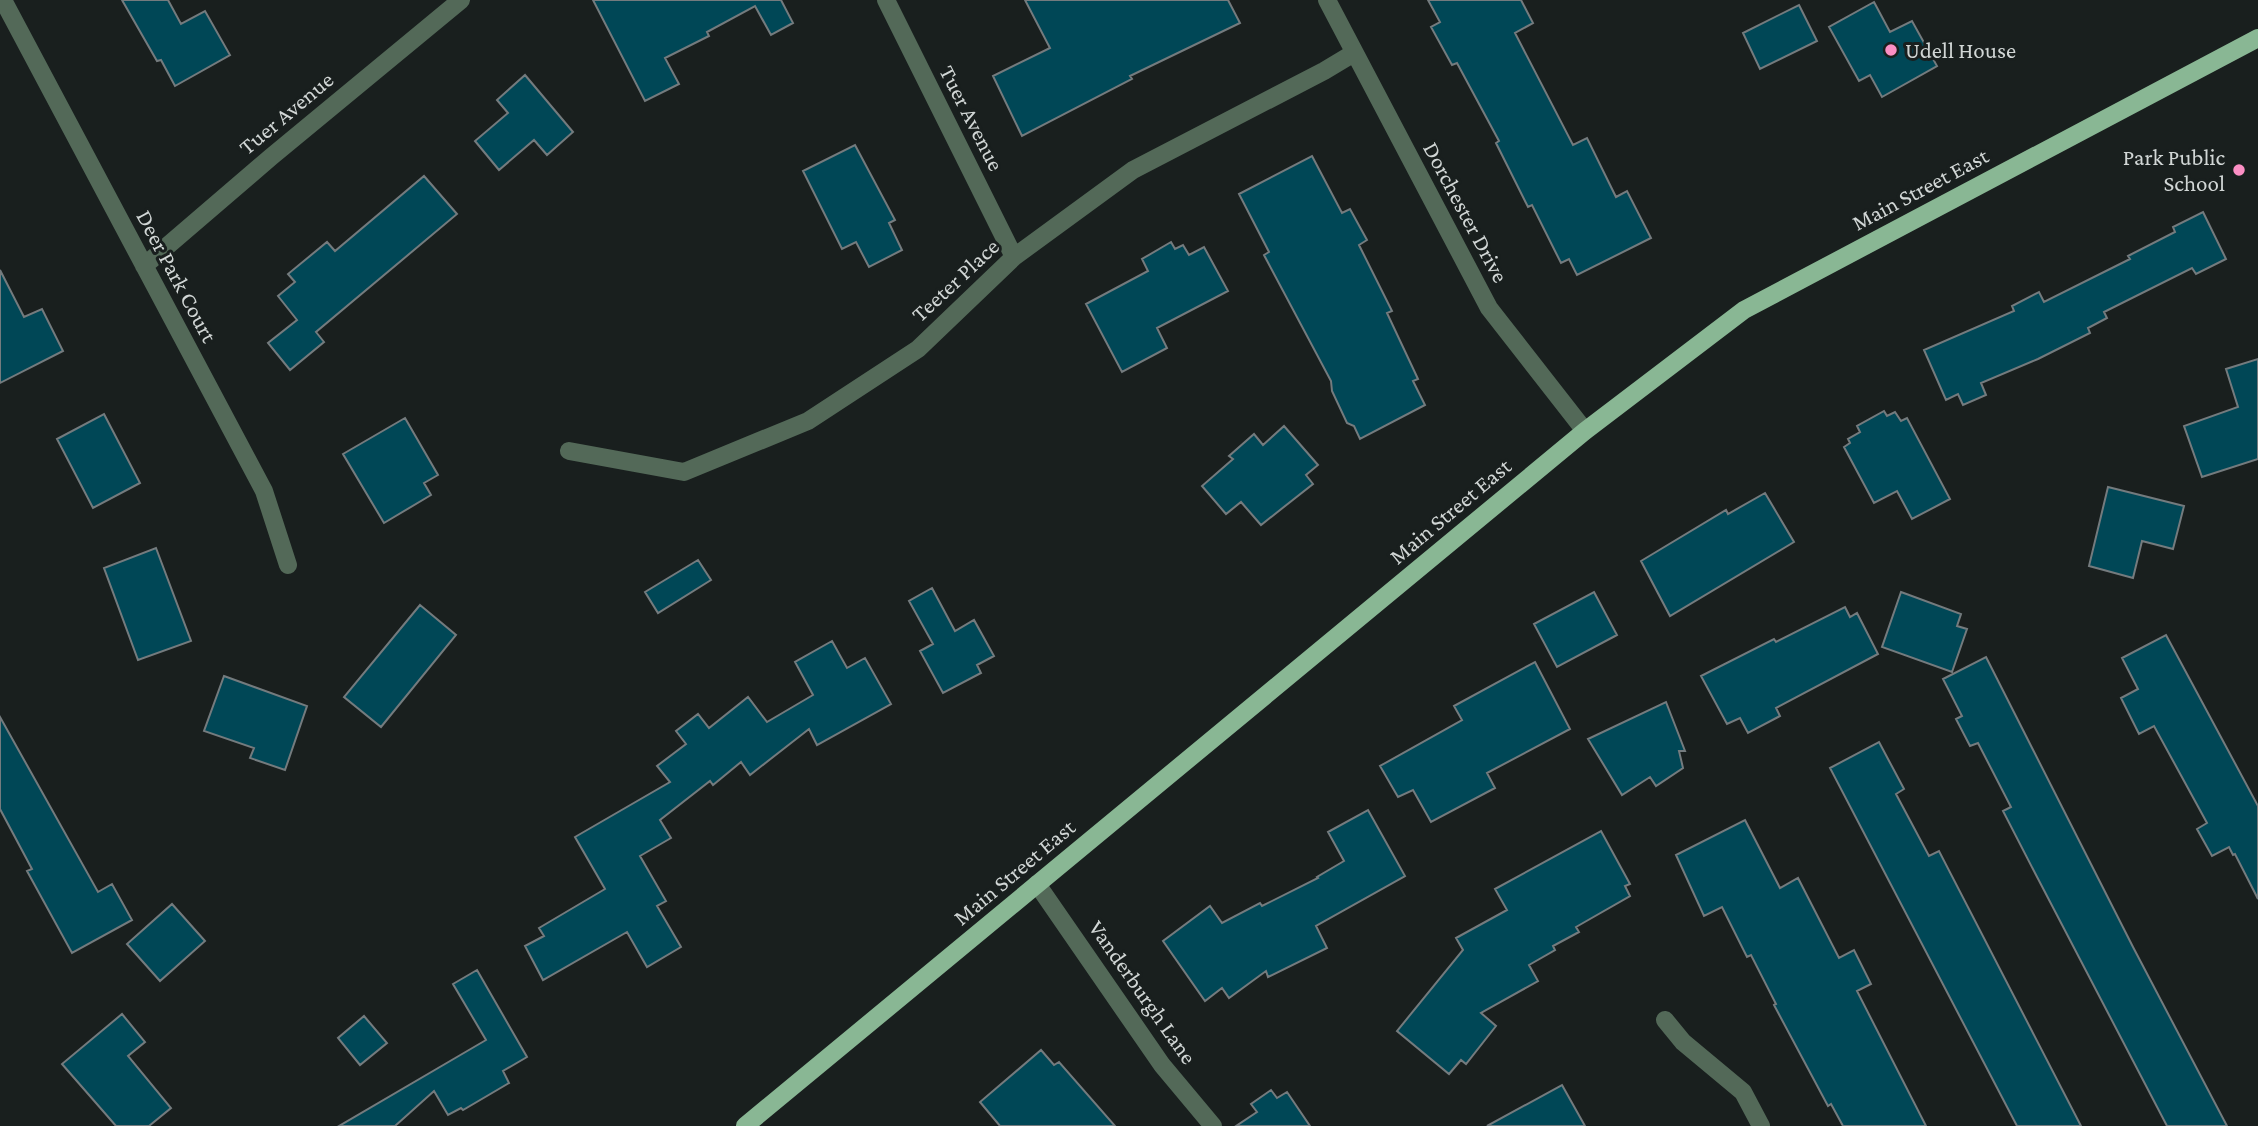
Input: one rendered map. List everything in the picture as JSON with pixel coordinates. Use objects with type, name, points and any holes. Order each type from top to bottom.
[{"type":"main road","name":"Main Street East","points":[[745,1126],[1585,431],[1744,310],[2258,38]]},
{"type":"street","name":"Tuer Avenue","points":[[144,266],[461,0]]},
{"type":"street","name":"Tuer Avenue","points":[[886,0],[1014,257]]},
{"type":"street","name":"Dorchester Drive","points":[[1327,0],[1489,308],[1585,431]]},
{"type":"street","name":"Deer Park Court","points":[[5,12],[264,491],[288,565]]},
{"type":"street","name":"Teeter Place","points":[[569,450],[684,472],[808,421],[918,349],[1014,257],[1133,170],[1354,53]]},
{"type":"street","name":"Vanderburgh Lane","points":[[1037,884],[1162,1065],[1213,1126]]},
{"type":"street","points":[[1665,1020],[1684,1042],[1743,1092],[1761,1126]]},
{"type":"building","points":[[122,0],[168,0],[181,24],[205,11],[230,55],[175,86],[161,60],[157,61]]},
{"type":"building","points":[[593,0],[781,0],[793,23],[771,35],[755,6],[707,32],[709,36],[665,58],[679,84],[645,101]]},
{"type":"building","points":[[1025,0],[1228,0],[1240,23],[1130,76],[1132,79],[1022,136],[993,76],[1050,48]]},
{"type":"building","points":[[1428,0],[1521,0],[1533,23],[1515,33],[1573,145],[1587,138],[1616,197],[1627,191],[1651,238],[1577,275],[1569,259],[1561,263],[1532,205],[1528,207],[1496,143],[1499,141],[1457,63],[1452,65],[1431,27],[1440,22]]},
{"type":"building","name":"Udell House","points":[[1874,2],[1890,32],[1912,21],[1937,66],[1882,97],[1870,75],[1859,81],[1829,27]]},
{"type":"building","points":[[1799,5],[1817,41],[1760,69],[1743,33]]},
{"type":"building","points":[[525,75],[573,132],[547,155],[534,140],[499,170],[475,141],[508,113],[497,100]]},
{"type":"building","points":[[855,145],[895,220],[889,223],[902,250],[869,267],[856,242],[842,249],[803,171]]},
{"type":"building","points":[[1312,156],[1342,213],[1350,209],[1367,240],[1359,245],[1392,311],[1387,313],[1418,379],[1413,381],[1425,405],[1360,439],[1354,426],[1347,423],[1332,391],[1331,381],[1264,255],[1269,252],[1239,194]]},
{"type":"building","points":[[424,176],[457,214],[316,332],[324,342],[290,370],[268,343],[297,320],[278,296],[295,282],[288,274],[327,242],[335,251]]},
{"type":"building","points":[[2203,212],[2226,259],[2196,274],[2192,268],[2104,312],[2107,318],[2088,328],[2090,333],[1981,383],[1986,395],[1963,405],[1958,394],[1946,400],[1924,350],[2014,311],[2012,306],[2039,292],[2044,302],[2130,259],[2128,256],[2175,232],[2173,227]]},
{"type":"building","points":[[1171,242],[1175,249],[1183,245],[1189,255],[1204,247],[1228,291],[1157,328],[1167,348],[1122,372],[1086,304],[1148,271],[1142,259]]},
{"type":"building","points":[[0,270],[24,317],[42,309],[63,351],[0,383]]},
{"type":"building","points":[[2258,359],[2258,459],[2202,477],[2184,426],[2238,407],[2226,369]]},
{"type":"building","points":[[1884,411],[1887,416],[1895,412],[1901,421],[1907,418],[1950,499],[1912,519],[1897,491],[1874,503],[1844,447],[1850,443],[1848,439],[1860,432],[1857,426]]},
{"type":"building","points":[[104,414],[140,483],[93,508],[57,439]]},
{"type":"building","points":[[405,418],[438,475],[424,483],[431,495],[384,523],[343,454]]},
{"type":"building","points":[[1284,426],[1318,465],[1306,475],[1313,484],[1261,525],[1241,502],[1226,514],[1202,486],[1233,459],[1229,456],[1254,434],[1263,445]]},
{"type":"building","points":[[2108,487],[2184,506],[2173,549],[2142,541],[2133,578],[2089,566]]},
{"type":"building","points":[[1765,493],[1794,542],[1670,616],[1641,561],[1726,510],[1728,514]]},
{"type":"building","points":[[156,548],[191,641],[138,660],[104,568]]},
{"type":"building","points":[[698,560],[711,580],[658,613],[645,592]]},
{"type":"building","points":[[932,588],[955,631],[974,620],[994,656],[977,665],[981,673],[943,693],[920,651],[933,644],[909,601]]},
{"type":"building","points":[[1594,592],[1617,635],[1557,667],[1534,624]]},
{"type":"building","points":[[1901,592],[1961,614],[1957,626],[1967,629],[1952,672],[1882,647]]},
{"type":"building","points":[[420,605],[456,635],[381,727],[344,697]]},
{"type":"building","points":[[1845,607],[1850,617],[1857,613],[1878,654],[1776,708],[1780,716],[1748,733],[1740,718],[1727,724],[1701,676]]},
{"type":"building","points":[[2166,635],[2258,806],[2258,899],[2229,847],[2212,856],[2197,829],[2207,823],[2154,726],[2139,734],[2121,698],[2138,689],[2122,658]]},
{"type":"building","points":[[832,641],[847,668],[865,658],[891,704],[817,745],[809,729],[750,775],[741,762],[713,785],[710,781],[660,820],[671,838],[640,856],[666,901],[657,906],[681,947],[647,967],[627,932],[543,980],[525,946],[544,936],[539,928],[605,889],[575,837],[670,782],[657,766],[686,744],[676,731],[698,714],[709,728],[748,697],[767,722],[813,695],[795,662]]},
{"type":"building","points":[[1986,657],[2227,1126],[2167,1126],[2003,811],[2011,807],[1978,743],[1970,746],[1956,719],[1962,716],[1943,679]]},
{"type":"building","points":[[1535,662],[1570,729],[1487,773],[1495,788],[1431,822],[1413,790],[1398,797],[1380,766],[1462,720],[1454,706]]},
{"type":"building","points":[[224,676],[307,706],[285,770],[250,758],[254,748],[204,731]]},
{"type":"building","points":[[1666,702],[1685,751],[1679,751],[1683,768],[1656,786],[1650,777],[1622,795],[1588,739]]},
{"type":"building","points":[[0,717],[98,892],[112,884],[132,920],[72,953],[27,871],[32,869],[0,809]]},
{"type":"building","points":[[1879,742],[1904,789],[1896,794],[1929,856],[1939,851],[2081,1126],[2017,1126],[1830,768]]},
{"type":"building","points":[[1368,810],[1405,876],[1316,926],[1327,948],[1268,977],[1266,971],[1229,998],[1222,988],[1205,1001],[1163,941],[1210,906],[1222,923],[1318,878],[1344,861],[1328,832]]},
{"type":"building","points":[[1745,820],[1780,888],[1798,878],[1839,958],[1854,950],[1871,984],[1857,991],[1926,1126],[1843,1126],[1831,1104],[1828,1106],[1774,1005],[1776,1004],[1751,955],[1747,957],[1722,907],[1704,916],[1676,855]]},
{"type":"building","points":[[1601,831],[1630,884],[1625,886],[1630,896],[1576,927],[1579,932],[1553,946],[1555,950],[1529,965],[1538,981],[1481,1013],[1496,1026],[1466,1064],[1461,1060],[1449,1074],[1397,1031],[1463,950],[1456,938],[1507,910],[1495,889]]},
{"type":"building","points":[[172,904],[205,941],[160,981],[127,944]]},
{"type":"building","points":[[477,970],[527,1057],[503,1071],[509,1083],[463,1110],[461,1108],[448,1115],[434,1091],[395,1126],[339,1126],[486,1040],[453,984]]},
{"type":"building","points":[[122,1014],[145,1042],[128,1056],[171,1108],[149,1126],[116,1126],[62,1064]]},
{"type":"building","points":[[364,1016],[387,1043],[360,1065],[338,1038]]},
{"type":"building","points":[[1041,1050],[1054,1065],[1059,1062],[1115,1126],[1000,1126],[980,1102]]},
{"type":"building","points":[[1562,1085],[1585,1126],[1487,1126]]},
{"type":"building","points":[[1271,1090],[1277,1098],[1287,1092],[1310,1126],[1236,1126],[1257,1112],[1251,1104]]},
{"type":"place","name":"Udell House","points":[[1891,50]]},
{"type":"place","name":"Park Public School","points":[[2239,170]]}]
